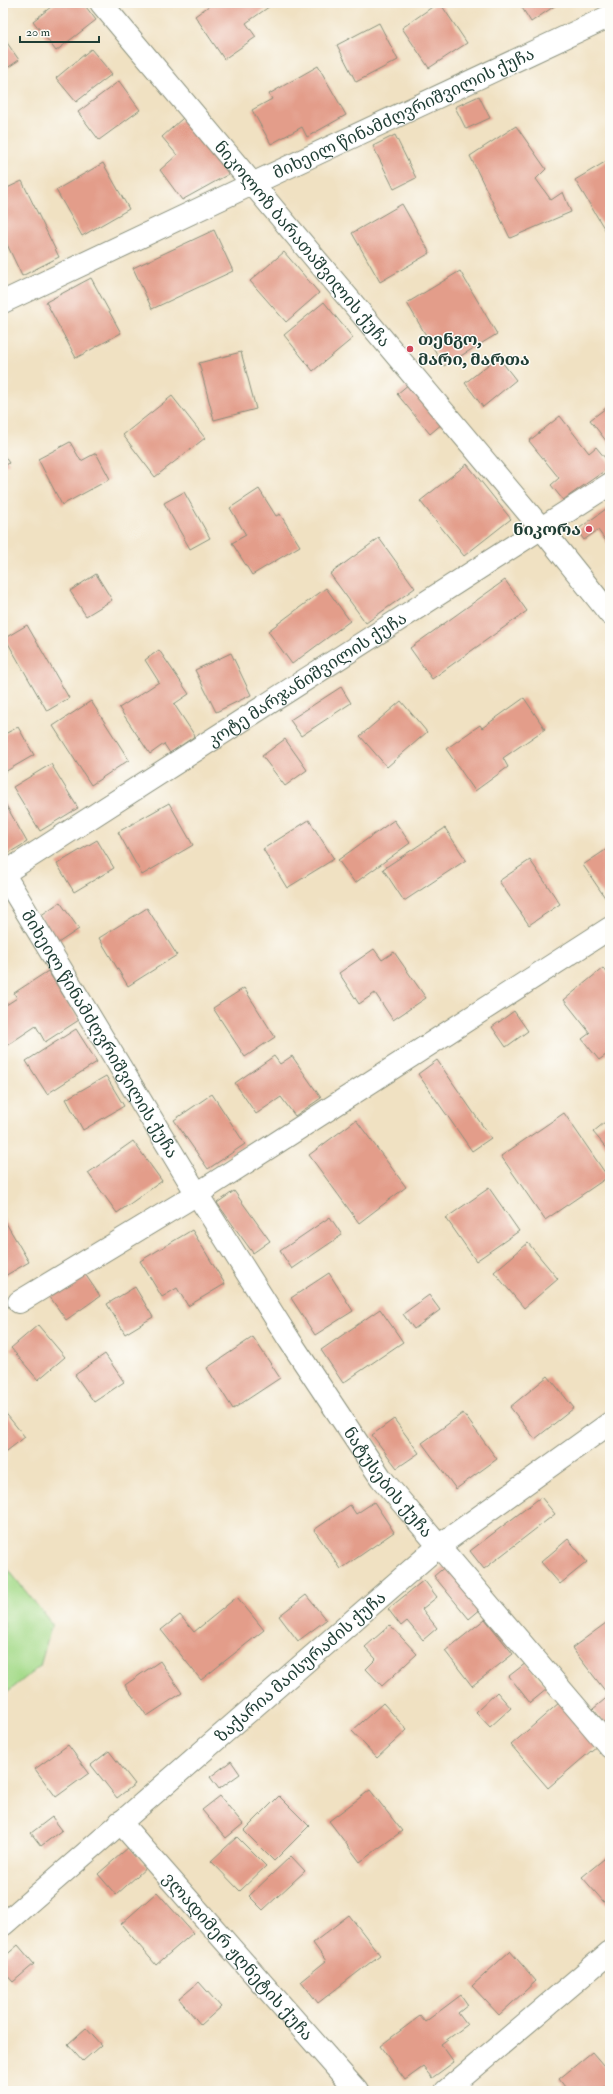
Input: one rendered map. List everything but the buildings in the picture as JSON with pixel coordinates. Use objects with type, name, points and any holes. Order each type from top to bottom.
[{"type":"street","name":"ნიკოლოზ ბარათაშვილის ქუჩა","points":[[102,3],[541,528],[610,614]]},
{"type":"street","name":"მიხეილ წინამძღვრიშვილის ქუჩა","points":[[3,302],[610,16]]},
{"type":"street","name":"კოტე მარჯანიშვილის ქუჩა","points":[[3,873],[610,484]]},
{"type":"street","name":"მიხეილ წინამძღვრიშვილის ქუჩა","points":[[3,873],[197,1194]]},
{"type":"street","points":[[19,1302],[197,1194],[610,928]]},
{"type":"street","name":"ნატუსების ქუჩა","points":[[197,1194],[290,1341],[381,1478],[610,1747]]},
{"type":"street","name":"ზაქარია მაისურაძის ქუჩა","points":[[3,1926],[120,1822],[440,1546],[610,1423]]},
{"type":"street","name":"ვლადიმერ ჟღნეტის ქუჩა","points":[[120,1822],[357,2091]]},
{"type":"street","points":[[446,2091],[610,1952]]},
{"type":"green space","points":[[3,1563],[52,1624],[40,1666],[3,1696]]},
{"type":"place","name":"თენგო, მარი, მართა","points":[[410,349]]},
{"type":"place","name":"ნიკორა","points":[[589,529]]}]
